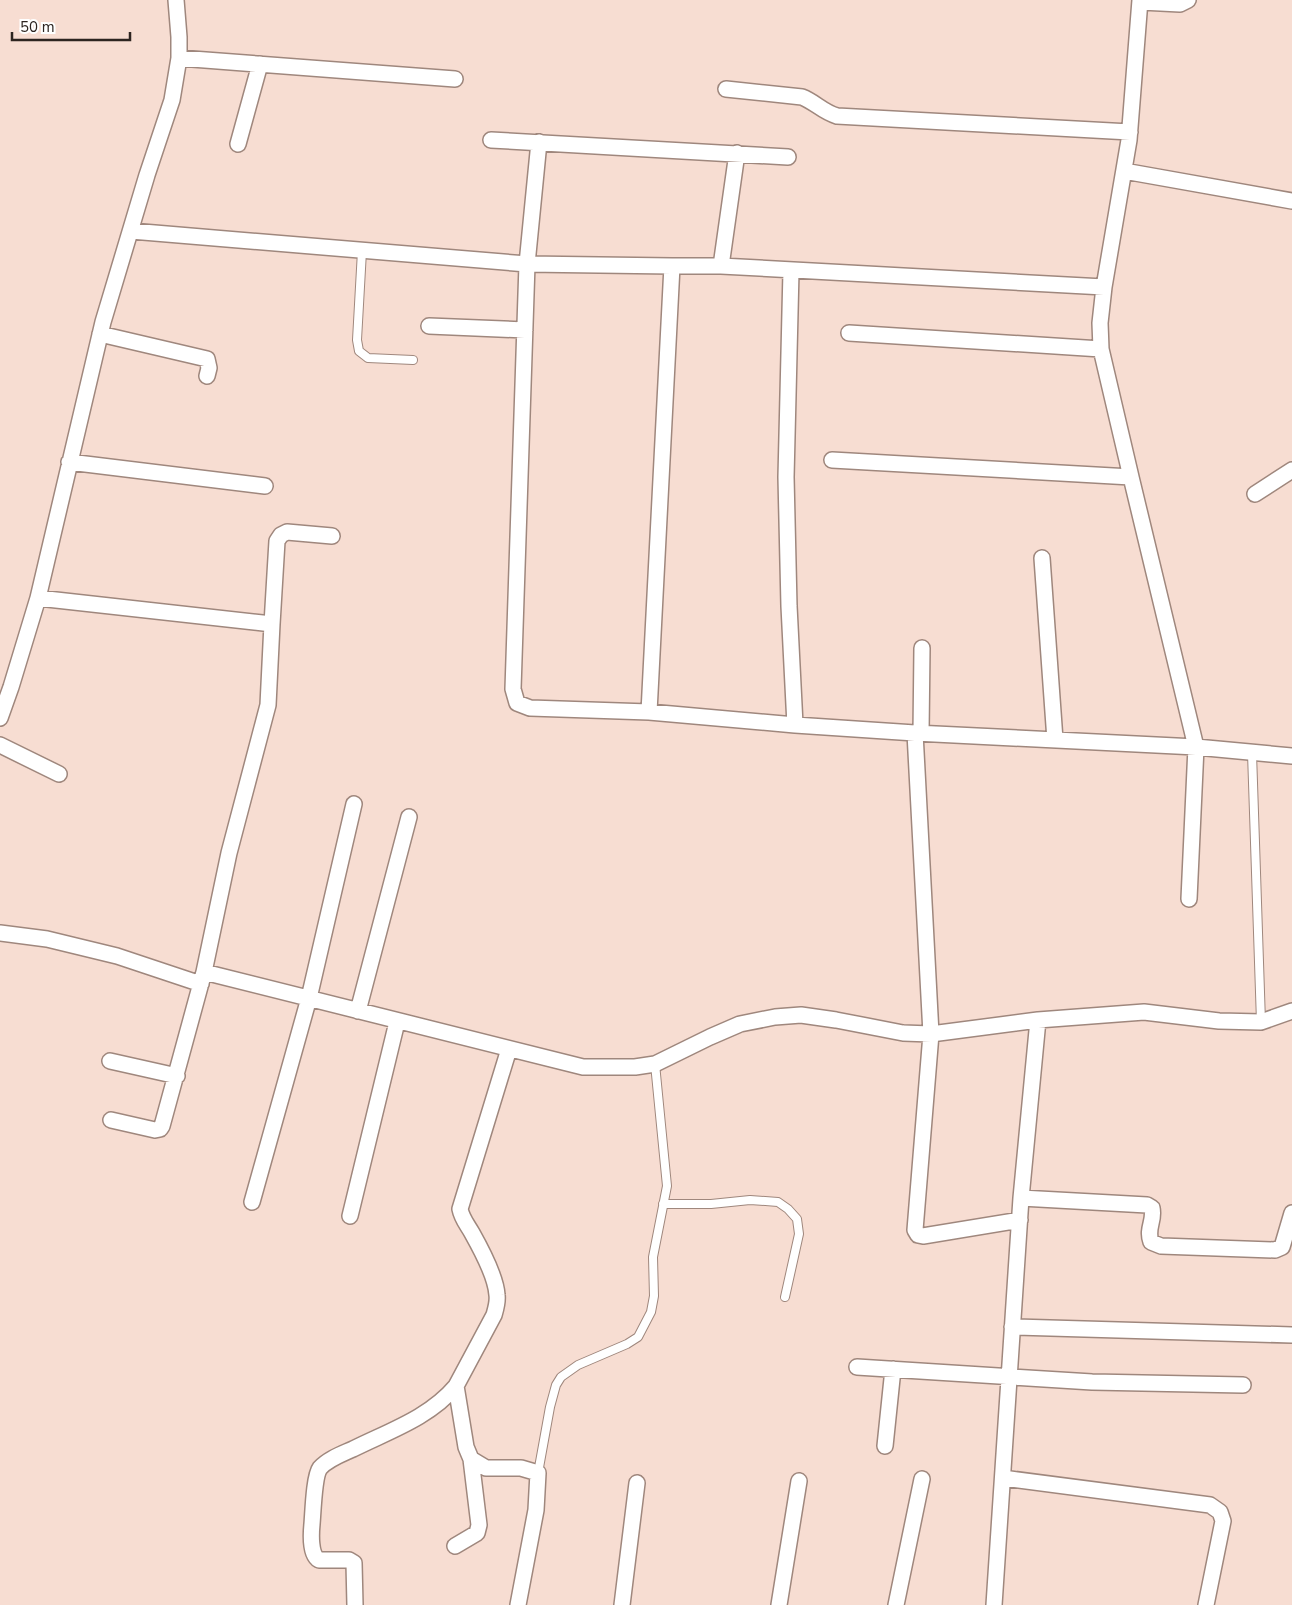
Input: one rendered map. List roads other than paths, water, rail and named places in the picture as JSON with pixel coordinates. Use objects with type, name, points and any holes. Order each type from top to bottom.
[{"type":"street","points":[[0,718],[38,598],[100,334],[172,100],[179,58],[176,0]]},
{"type":"street","points":[[1188,0],[1180,4],[1140,1],[1130,132],[1104,287],[1100,323],[1101,349],[1196,747],[1189,899]]},
{"type":"street","points":[[179,58],[455,79]]},
{"type":"street","points":[[238,144],[260,64]]},
{"type":"street","points":[[726,90],[802,97],[810,100],[827,113],[837,116],[1130,132]]},
{"type":"street","points":[[492,140],[788,157]]},
{"type":"street","points":[[538,142],[526,264],[513,689],[517,703],[530,708],[649,712],[918,733],[1196,747],[1292,756]]},
{"type":"street","points":[[721,266],[737,153]]},
{"type":"street","points":[[1124,171],[1292,201]]},
{"type":"street","points":[[131,231],[526,264],[721,266],[1104,287]]},
{"type":"street","points":[[649,712],[672,266]]},
{"type":"street","points":[[791,271],[786,477],[789,606],[795,724]]},
{"type":"street","points":[[429,326],[525,330]]},
{"type":"street","points":[[850,333],[1101,349]]},
{"type":"street","points":[[100,334],[207,359],[209,368],[207,376]]},
{"type":"street","points":[[832,460],[1131,477]]},
{"type":"street","points":[[69,462],[264,486]]},
{"type":"street","points":[[1255,494],[1292,470]]},
{"type":"street","points":[[111,1120],[155,1130],[160,1129],[177,1076],[202,978],[229,853],[268,704],[276,541],[281,535],[288,532],[332,536]]},
{"type":"street","points":[[1042,558],[1055,740]]},
{"type":"street","points":[[38,598],[272,624]]},
{"type":"street","points":[[922,648],[918,733],[931,1034],[916,1230],[918,1235],[923,1236],[1020,1220]]},
{"type":"street","points":[[0,744],[59,774]]},
{"type":"street","points":[[252,1202],[309,998],[354,804]]},
{"type":"street","points":[[358,1011],[409,817]]},
{"type":"street","points":[[0,933],[47,939],[202,978],[309,998],[398,1022],[583,1067],[635,1067],[655,1064],[733,1027],[775,1017],[801,1015],[903,1033],[931,1034],[1038,1020],[1144,1012],[1219,1021],[1261,1022],[1292,1011]]},
{"type":"street","points":[[994,1605],[1021,1198],[1038,1020]]},
{"type":"street","points":[[350,1216],[398,1022]]},
{"type":"street","points":[[356,1605],[354,1563],[349,1560],[319,1560],[314,1556],[311,1534],[319,1469],[332,1458],[408,1424],[433,1408],[449,1394],[456,1386],[494,1315],[498,1294],[494,1279],[472,1233],[461,1217],[460,1209],[509,1049]]},
{"type":"street","points":[[110,1061],[177,1076]]},
{"type":"street","points":[[1021,1198],[1147,1205],[1152,1208],[1153,1215],[1148,1234],[1152,1242],[1161,1246],[1274,1250],[1282,1248],[1292,1212]]},
{"type":"street","points":[[1012,1327],[1292,1335]]},
{"type":"street","points":[[857,1367],[1010,1378],[1242,1385]]},
{"type":"street","points":[[884,1446],[893,1370]]},
{"type":"street","points":[[455,1546],[477,1533],[479,1525],[471,1459],[466,1447],[456,1386]]},
{"type":"street","points":[[471,1459],[486,1468],[521,1468],[538,1473],[536,1510],[518,1605]]},
{"type":"street","points":[[1003,1478],[1210,1505],[1220,1512],[1223,1521],[1206,1605]]},
{"type":"street","points":[[896,1605],[922,1479]]},
{"type":"street","points":[[779,1605],[799,1481]]},
{"type":"street","points":[[622,1605],[637,1483]]},
{"type":"lane","points":[[362,251],[357,340],[359,351],[368,358],[413,360]]},
{"type":"lane","points":[[1252,753],[1261,1022]]},
{"type":"lane","points":[[538,1473],[550,1407],[556,1385],[561,1377],[578,1364],[627,1344],[638,1337],[651,1312],[654,1296],[653,1257],[667,1186],[655,1064]]},
{"type":"lane","points":[[663,1204],[711,1204],[750,1200],[778,1202],[788,1209],[797,1218],[799,1234],[785,1297]]}]
